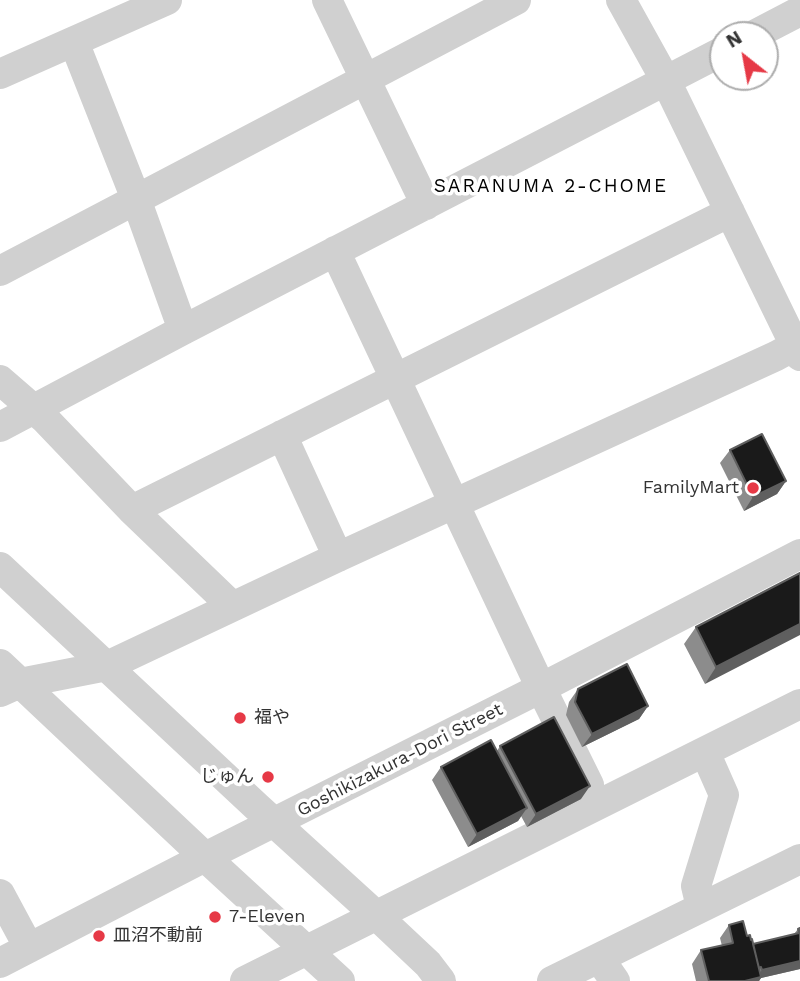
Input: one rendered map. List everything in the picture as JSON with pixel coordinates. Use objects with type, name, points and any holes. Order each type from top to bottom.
[{"type":"street","points":[[327,0],[426,205]]},
{"type":"street","points":[[0,271],[516,0]]},
{"type":"street","points":[[7,680],[107,666],[338,556],[798,349],[666,81],[621,0]]},
{"type":"street","points":[[0,74],[158,2]]},
{"type":"street","points":[[779,22],[800,11]]},
{"type":"street","points":[[74,41],[136,199],[183,330]]},
{"type":"street","points":[[0,427],[709,58]]},
{"type":"street","points":[[132,509],[730,212]]},
{"type":"street","points":[[335,251],[394,380],[599,806]]},
{"type":"street","points":[[0,380],[45,419],[132,509],[232,606]]},
{"type":"street","points":[[282,435],[338,556]]},
{"type":"street","name":"Goshikizakura-Dori Street","points":[[0,963],[800,554]]},
{"type":"street","points":[[0,567],[377,916],[428,964],[441,981]]},
{"type":"street","points":[[7,680],[340,981]]},
{"type":"street","points":[[245,981],[800,704]]},
{"type":"street","points":[[701,907],[696,886],[724,795],[705,752]]},
{"type":"street","points":[[552,981],[607,969],[701,907],[800,859]]},
{"type":"street","points":[[0,894],[29,948]]},
{"type":"building","points":[[762,434],[786,481],[753,497],[730,450]]},
{"type":"building","points":[[800,573],[800,624],[716,667],[696,627]]},
{"type":"building","points":[[627,664],[648,706],[592,734],[575,702],[578,689]]},
{"type":"building","points":[[554,717],[590,786],[536,814],[500,746]]},
{"type":"building","points":[[491,740],[527,808],[477,834],[441,767]]},
{"type":"building","points":[[743,921],[747,936],[750,935],[752,939],[761,977],[745,981],[709,981],[701,950],[733,943],[729,925]]},
{"type":"building","points":[[800,928],[800,961],[762,970],[759,968],[753,944],[799,933]]},
{"type":"place","name":"FamilyMart","points":[[753,488]]},
{"type":"place","name":"福や","points":[[240,718]]},
{"type":"place","name":"じゅん","points":[[268,777]]},
{"type":"place","name":"7-Eleven","points":[[215,917]]},
{"type":"place","name":"皿沼不動前","points":[[99,936]]},
{"type":"district","name":"SARANUMA 2-CHOME","points":[[551,186]]}]
